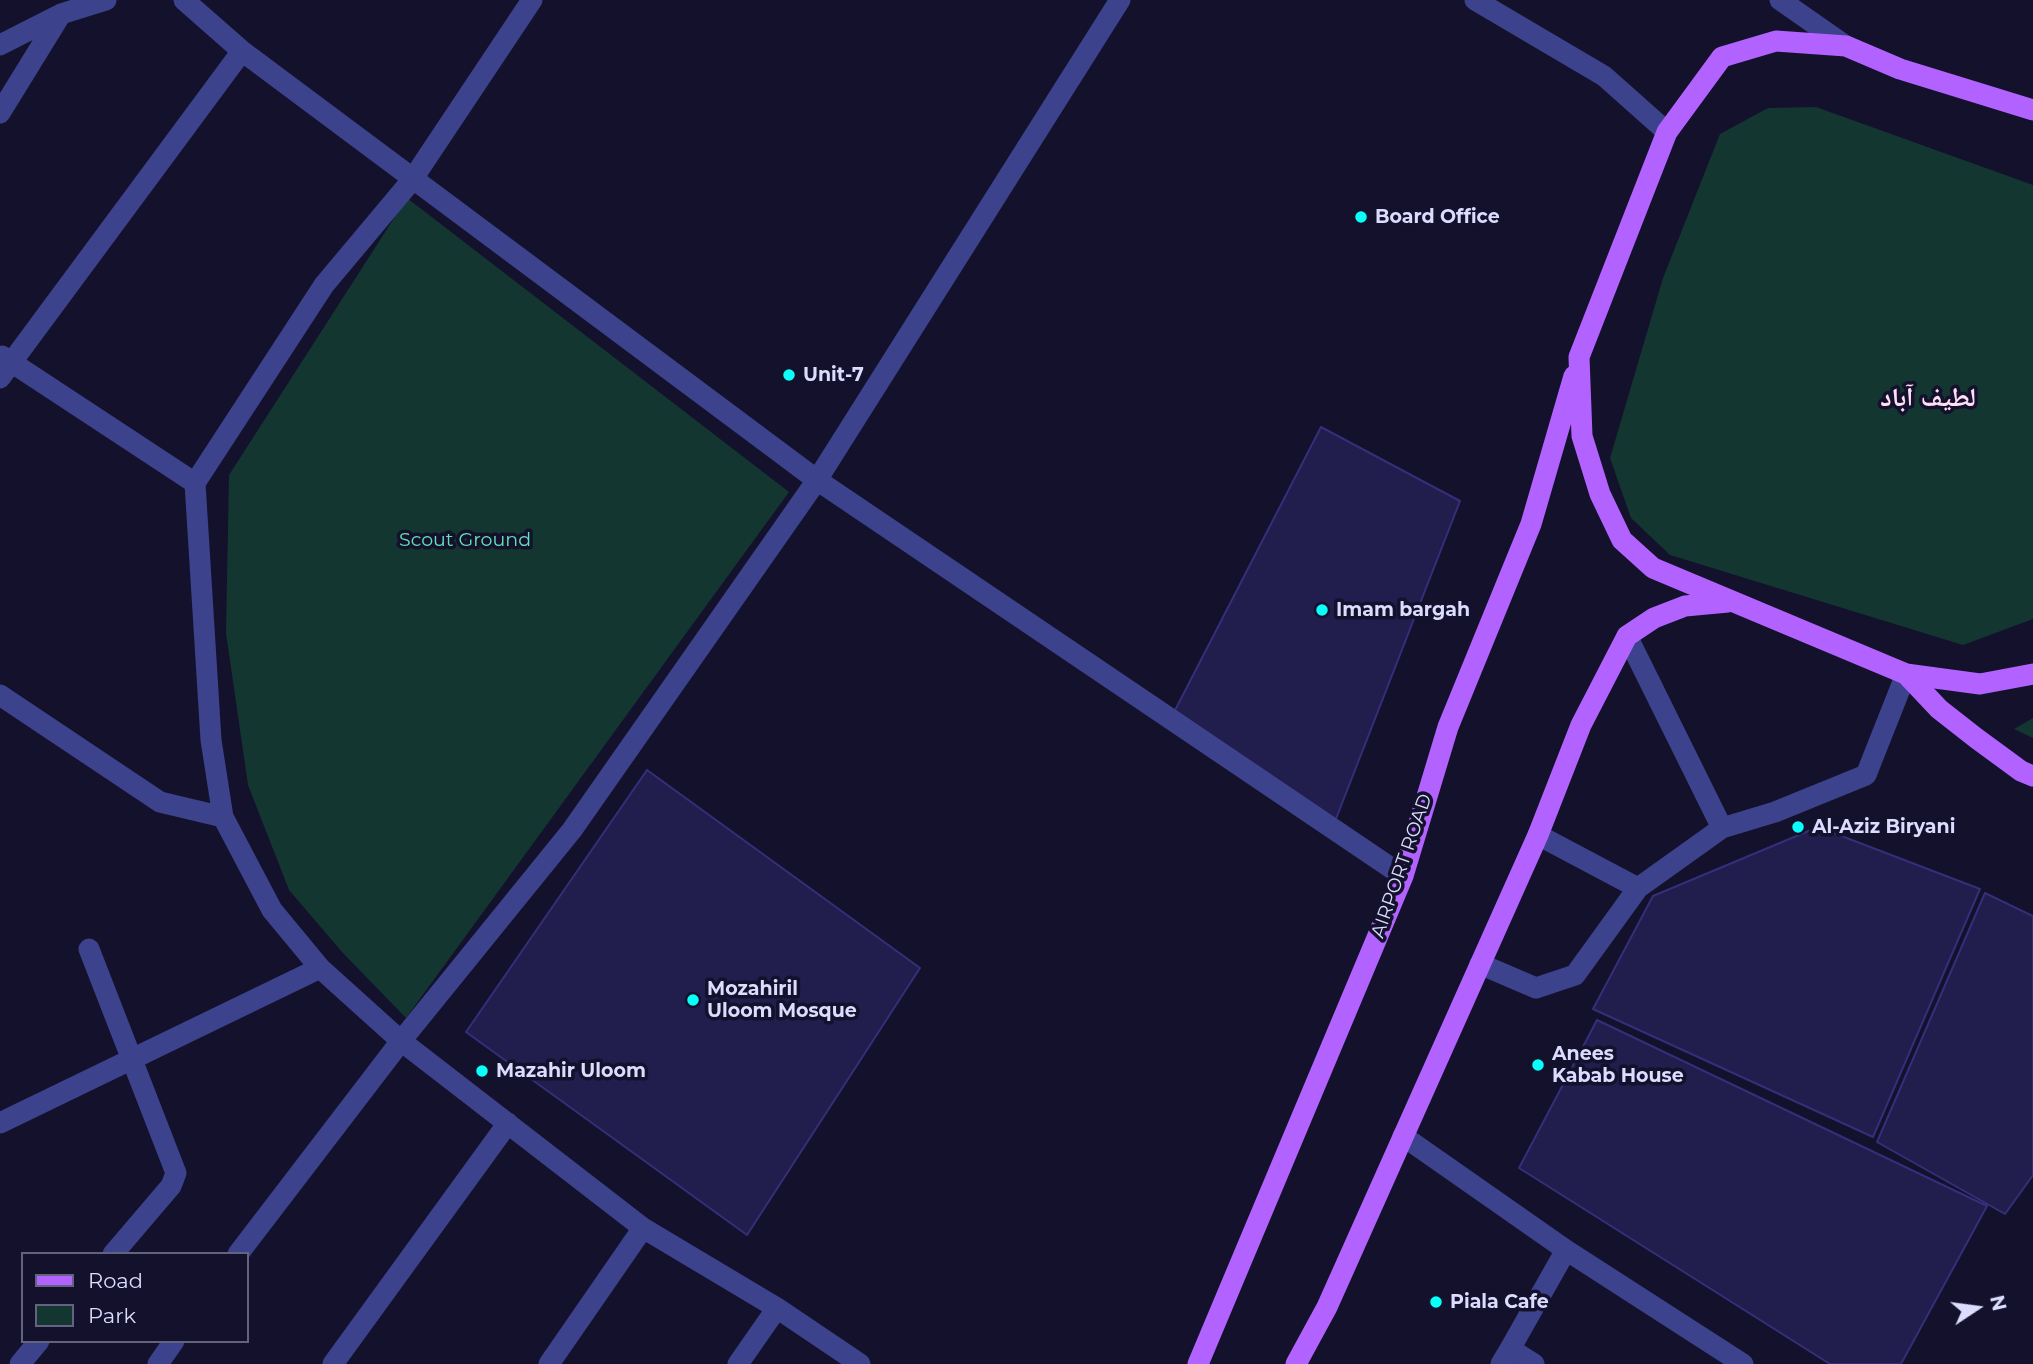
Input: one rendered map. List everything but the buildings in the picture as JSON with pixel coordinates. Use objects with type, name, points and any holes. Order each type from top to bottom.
[{"type":"main road","name":"AIRPORT ROAD","points":[[1198,1364],[1403,876],[1448,727],[1531,524],[1579,357],[1667,132],[1722,57],[1776,41],[1846,46],[1900,69],[2033,110]]},
{"type":"main road","points":[[1579,357],[1582,436],[1600,494],[1622,540],[1653,568],[1906,674],[1980,684],[2033,674]]},
{"type":"main road","points":[[1296,1364],[1327,1307],[1538,835],[1581,725],[1627,636],[1654,618],[1685,606],[1734,602]]},
{"type":"main road","points":[[1906,674],[1939,709],[2021,771],[2033,776]]},
{"type":"street","points":[[0,45],[61,14],[106,0]]},
{"type":"street","points":[[184,0],[242,51],[412,180],[817,480],[1403,876]]},
{"type":"street","points":[[533,0],[412,180],[324,285],[195,483],[209,713],[223,817],[272,910],[320,968],[401,1041],[643,1228],[777,1308],[860,1364]]},
{"type":"street","points":[[240,1252],[401,1041],[572,830],[817,480],[1119,0]]},
{"type":"street","points":[[1475,0],[1604,76],[1667,132]]},
{"type":"street","points":[[1780,0],[1846,46]]},
{"type":"street","points":[[0,113],[61,14]]},
{"type":"street","points":[[195,483],[4,366],[242,51]]},
{"type":"street","points":[[1627,636],[1722,828]]},
{"type":"street","points":[[1480,964],[1536,988],[1575,975],[1638,888],[1722,828],[1775,812],[1866,775],[1906,674]]},
{"type":"street","points":[[0,695],[160,802],[223,817]]},
{"type":"street","points":[[1538,835],[1638,888]]},
{"type":"street","points":[[89,949],[176,1173],[171,1186],[115,1252]]},
{"type":"street","points":[[0,1123],[320,968]]},
{"type":"street","points":[[333,1364],[508,1123]]},
{"type":"street","points":[[1403,1136],[1566,1250],[1743,1364]]},
{"type":"street","points":[[549,1364],[643,1228]]},
{"type":"street","points":[[1534,1364],[1506,1357],[1566,1250]]},
{"type":"street","points":[[738,1364],[777,1308]]},
{"type":"street","points":[[20,1364],[37,1343]]},
{"type":"street","points":[[158,1364],[173,1343]]},
{"type":"green space","points":[[1816,107],[2033,185],[2033,619],[1963,645],[1670,555],[1631,518],[1610,458],[1663,278],[1720,134],[1768,108]]},
{"type":"green space","name":"Scout Ground","points":[[407,198],[789,492],[406,1018],[342,952],[289,890],[248,785],[226,633],[229,475]]},
{"type":"green space","points":[[2033,718],[2033,738],[2014,729]]},
{"type":"place","name":"Board Office","points":[[1361,217]]},
{"type":"place","name":"Unit-7","points":[[789,375]]},
{"type":"place","name":"Imam bargah","points":[[1322,610]]},
{"type":"place","name":"Al-Aziz Biryani","points":[[1798,827]]},
{"type":"place","name":"Mozahiril Uloom Mosque","points":[[693,1000]]},
{"type":"place","name":"Anees Kabab House","points":[[1538,1065]]},
{"type":"place","name":"Mazahir Uloom","points":[[482,1071]]},
{"type":"place","name":"Piala Cafe","points":[[1436,1302]]},
{"type":"district","name":"لطیف آباد","points":[[1928,398]]}]
